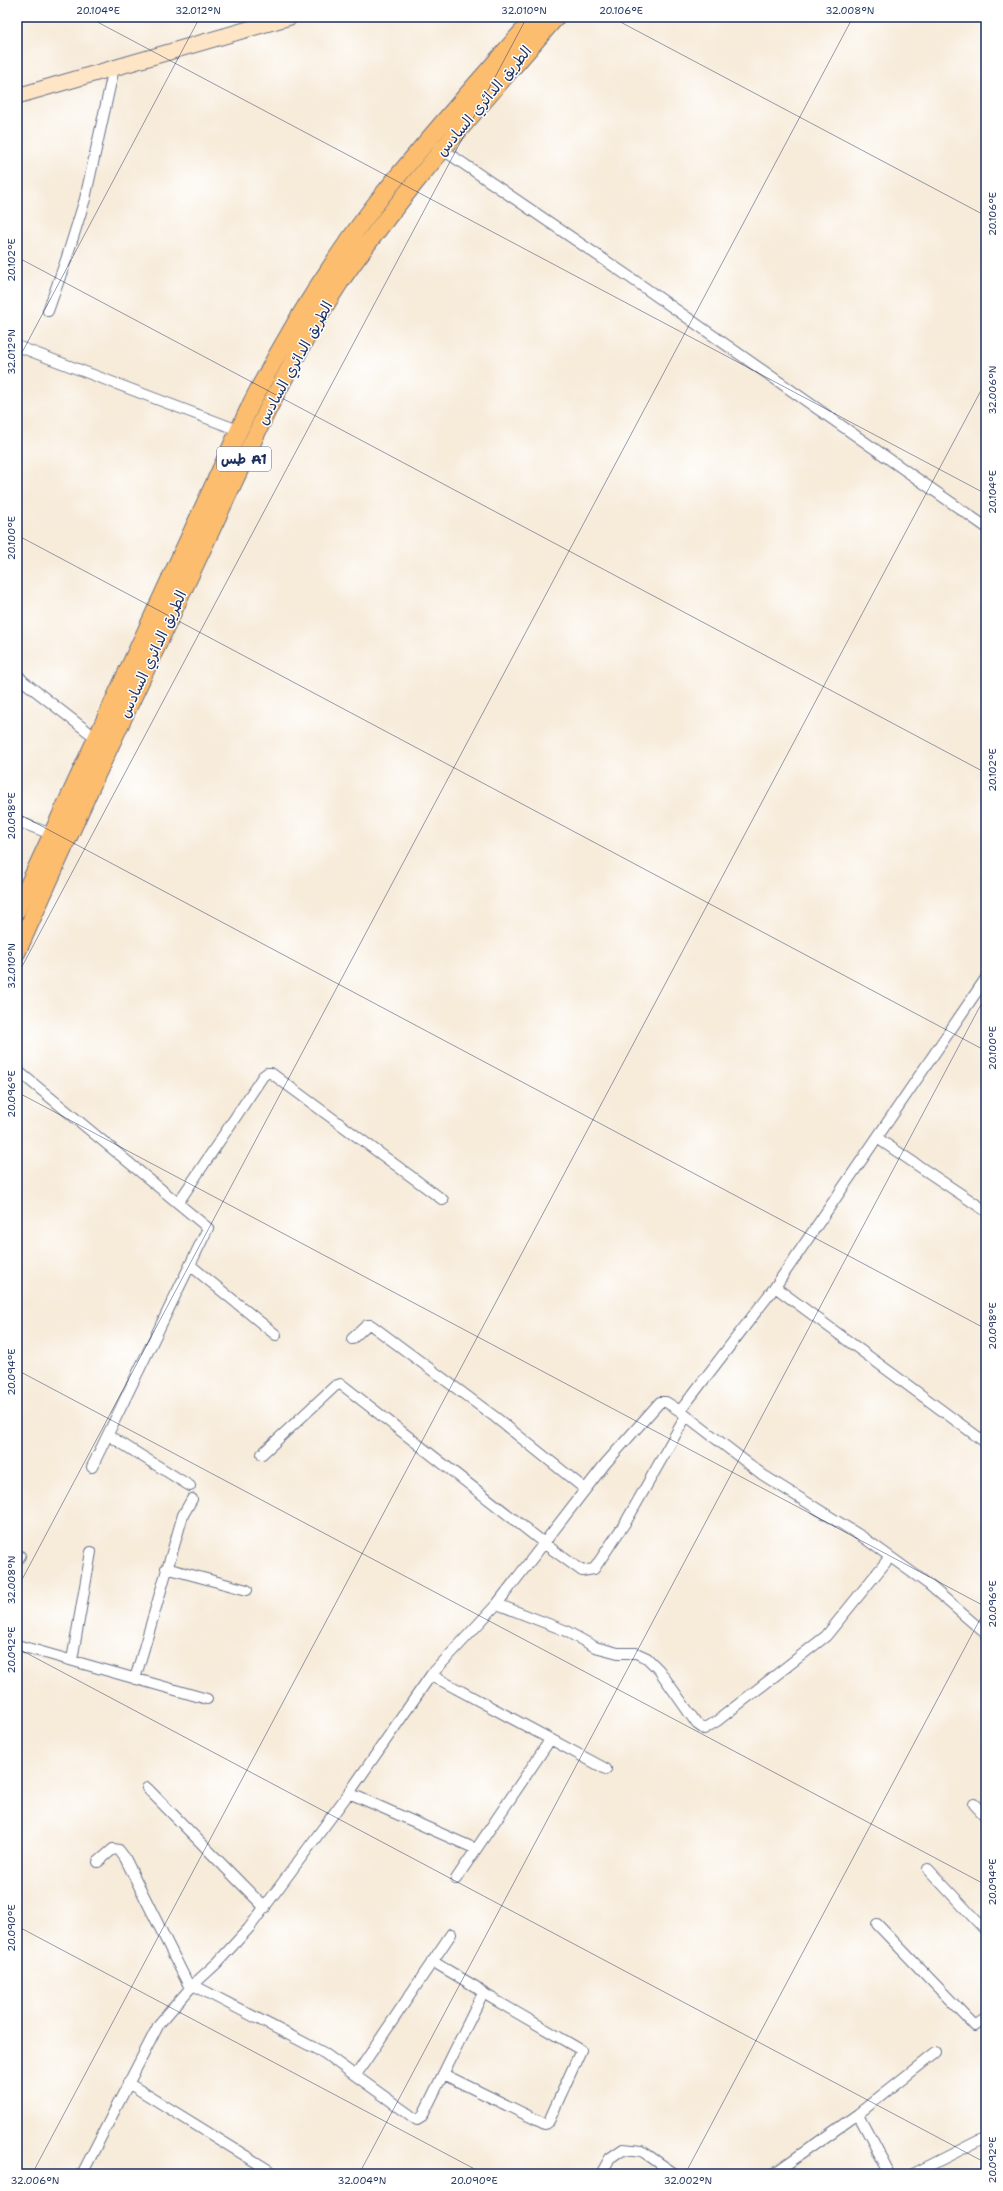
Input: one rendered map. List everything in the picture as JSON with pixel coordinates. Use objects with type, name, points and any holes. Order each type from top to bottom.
[{"type":"highway","name":"الطريق الدائري السادس","points":[[17,952],[95,778],[267,411],[297,352],[353,264],[385,220],[436,144],[535,17]]},
{"type":"highway","name":"الطريق الدائري السادس","points":[[17,910],[238,430],[301,313],[339,255],[381,197],[436,144],[556,17]]},
{"type":"highway","points":[[339,255],[353,264]]},
{"type":"highway","points":[[252,402],[267,411]]},
{"type":"main road","points":[[17,96],[290,17]]},
{"type":"street","points":[[48,311],[85,199],[114,68]]},
{"type":"street","points":[[436,144],[628,276],[986,527]]},
{"type":"street","points":[[17,346],[238,430]]},
{"type":"street","points":[[17,674],[23,681],[96,738]]},
{"type":"street","points":[[17,821],[51,834]]},
{"type":"street","points":[[262,1454],[335,1386],[341,1384],[582,1571],[594,1569],[627,1520],[683,1414],[775,1287],[986,978]]},
{"type":"street","points":[[17,1070],[208,1228],[92,1467]]},
{"type":"street","points":[[178,1203],[263,1076],[267,1073],[271,1073],[443,1200]]},
{"type":"street","points":[[877,1138],[986,1211]]},
{"type":"street","points":[[190,1265],[276,1334]]},
{"type":"street","points":[[775,1287],[986,1443]]},
{"type":"street","points":[[352,1339],[367,1325],[371,1325],[495,1417],[585,1489]]},
{"type":"street","points":[[82,2174],[159,2024],[191,1987],[236,1944],[265,1908],[349,1793],[431,1676],[497,1604],[585,1489],[660,1402],[666,1402],[763,1474],[864,1538],[928,1584],[986,1634]]},
{"type":"street","points":[[108,1435],[190,1486]]},
{"type":"street","points":[[135,1679],[166,1568],[183,1515],[192,1499]]},
{"type":"street","points":[[72,1660],[91,1552]]},
{"type":"street","points":[[497,1604],[564,1630],[595,1647],[618,1653],[636,1653],[647,1658],[659,1670],[697,1724],[704,1729],[717,1721],[826,1636],[890,1557]]},
{"type":"street","points":[[166,1568],[247,1590]]},
{"type":"street","points":[[17,1645],[207,1699]]},
{"type":"street","points":[[431,1676],[606,1769]]},
{"type":"street","points":[[456,1880],[550,1740]]},
{"type":"street","points":[[147,1788],[265,1908]]},
{"type":"street","points":[[349,1793],[476,1849]]},
{"type":"street","points":[[974,1804],[986,1817]]},
{"type":"street","points":[[98,1862],[114,1849],[119,1850],[125,1858],[191,1987],[324,2053],[417,2120],[422,2117],[483,1993]]},
{"type":"street","points":[[928,1869],[986,1931]]},
{"type":"street","points":[[877,1924],[975,2026],[986,2018]]},
{"type":"street","points":[[356,2075],[451,1934]]},
{"type":"street","points":[[432,1961],[476,1987],[483,1993],[581,2050],[549,2121],[545,2124],[539,2123],[443,2074]]},
{"type":"street","points":[[773,2174],[858,2114],[935,2053]]},
{"type":"street","points":[[128,2084],[275,2174]]},
{"type":"street","points":[[858,2114],[890,2174]]},
{"type":"street","points":[[913,2174],[986,2137]]},
{"type":"street","points":[[601,2174],[610,2158],[623,2149],[642,2151],[675,2174]]}]
